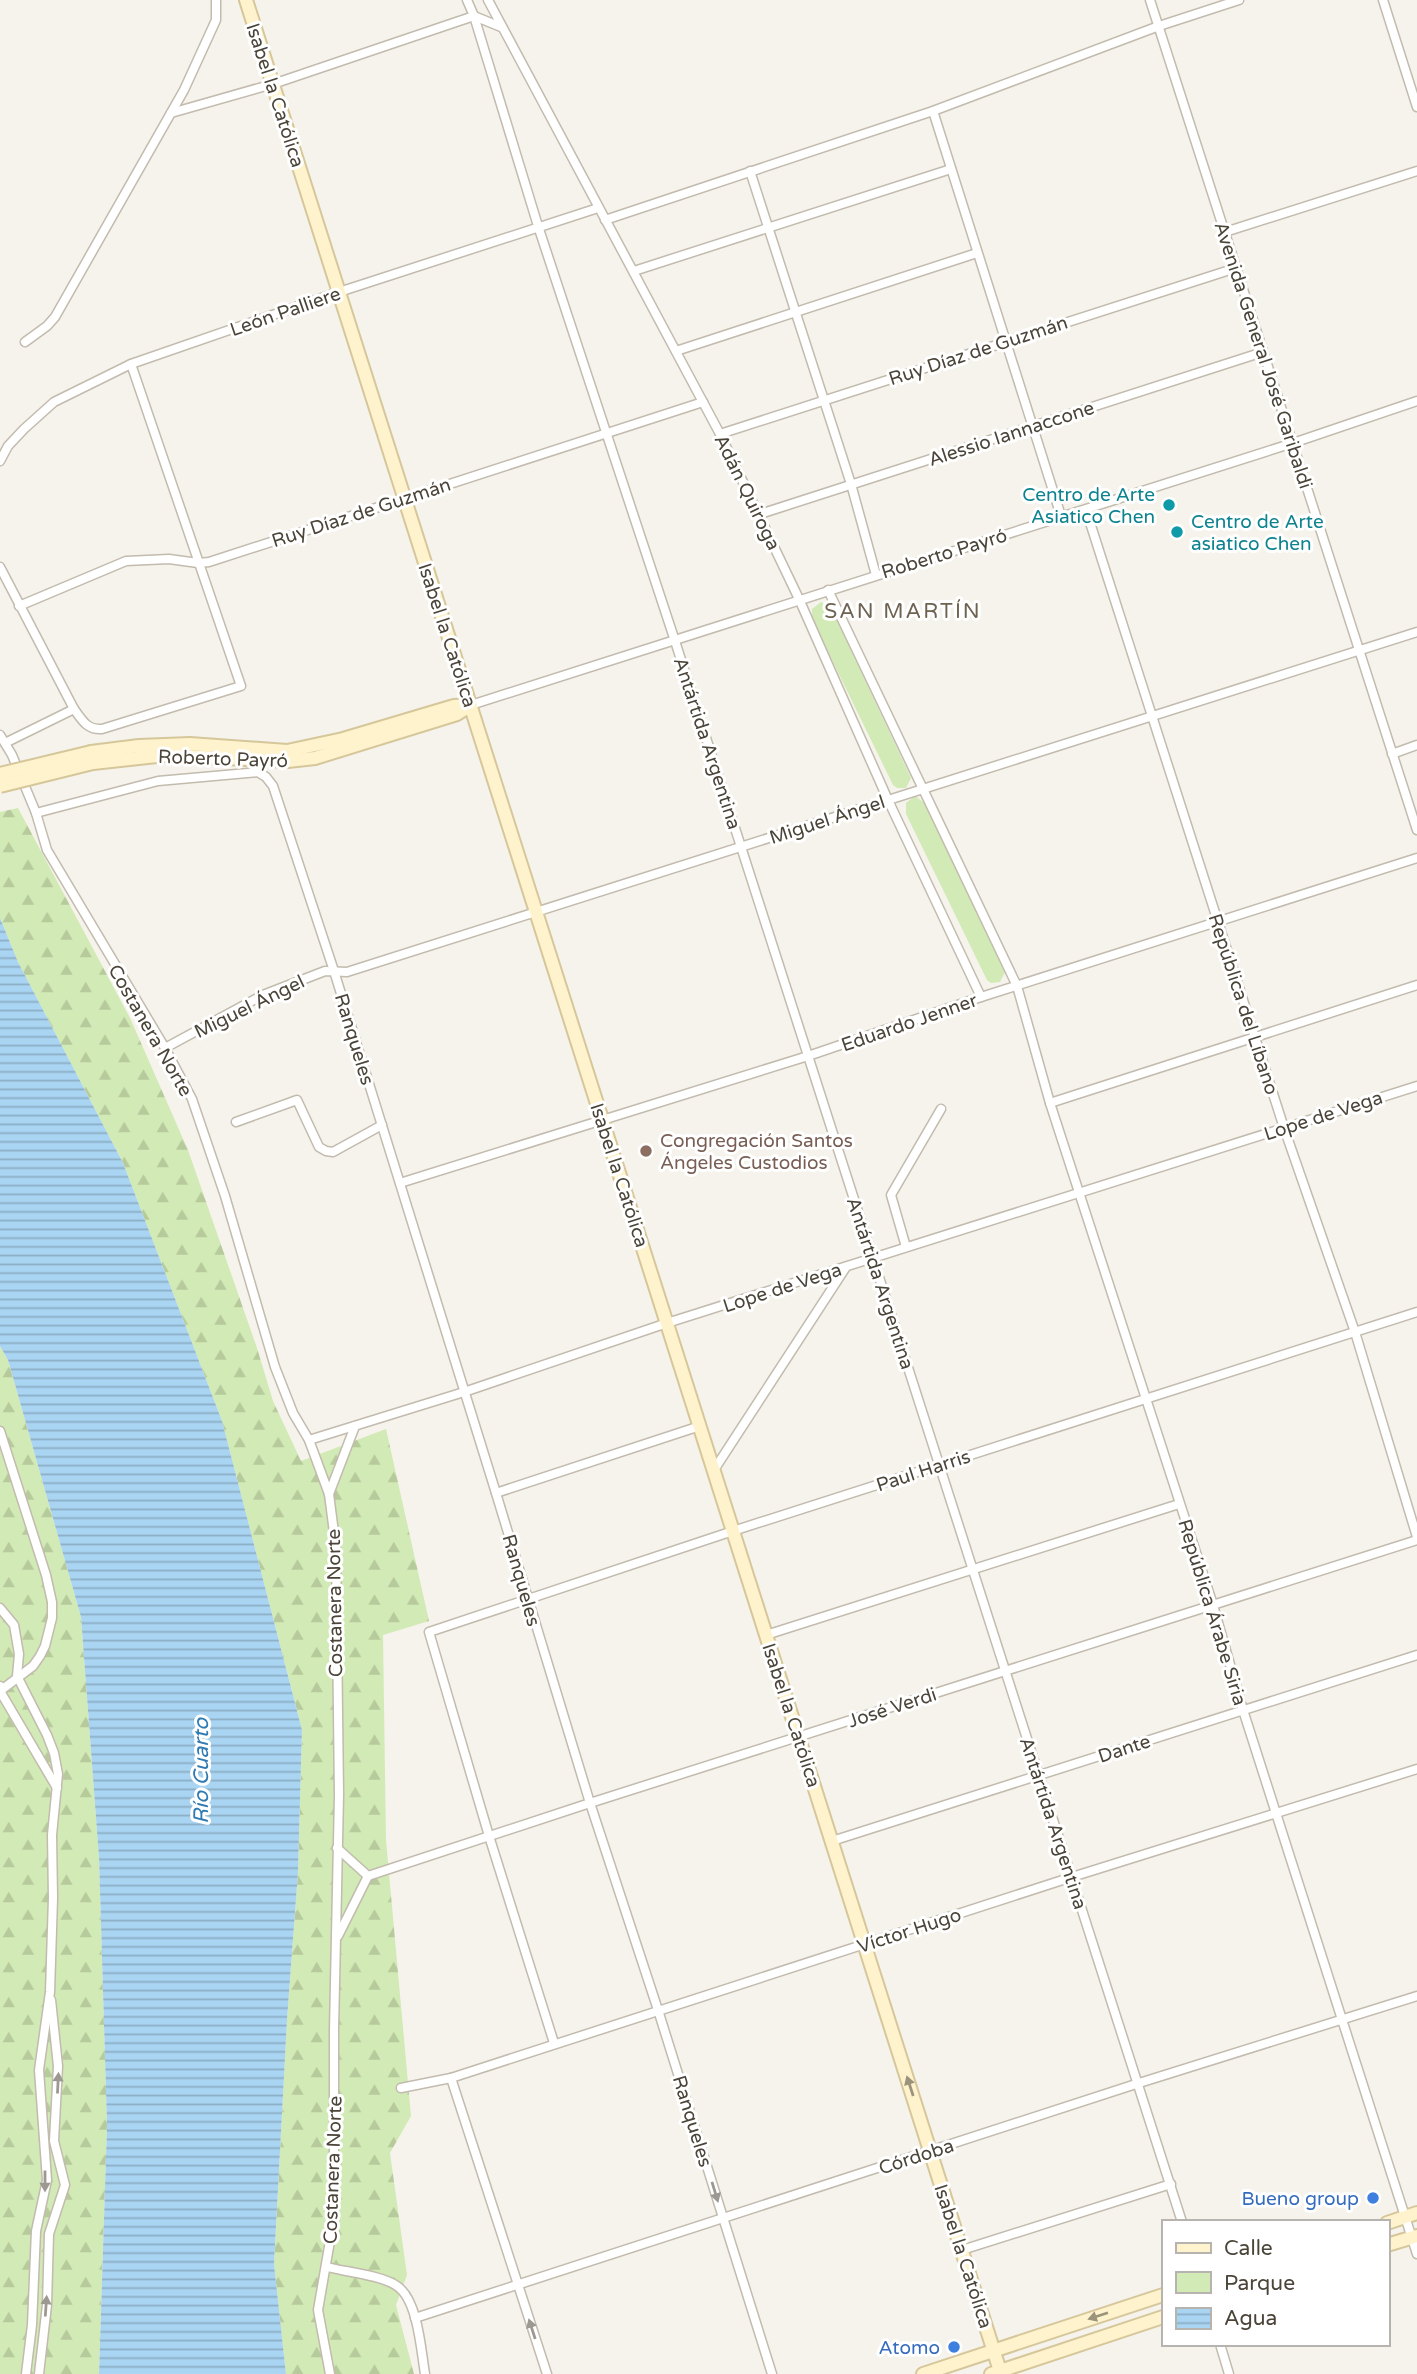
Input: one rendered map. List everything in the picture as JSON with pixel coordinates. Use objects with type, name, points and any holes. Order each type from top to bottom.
[{"type":"main road","name":"Isabel la Católica","points":[[246,0],[994,2350],[997,2373]]},
{"type":"main road","name":"Roberto Payró","points":[[92,757],[139,746],[190,744],[287,751],[343,739],[454,706],[471,705]]},
{"type":"main road","points":[[0,774],[92,757]]},
{"type":"main road","points":[[0,786],[92,757]]},
{"type":"main road","points":[[1389,2222],[1411,2215]]},
{"type":"main road","points":[[1389,2244],[1414,2237]]},
{"type":"main road","points":[[923,2374],[1162,2295]]},
{"type":"main road","points":[[997,2373],[1162,2317]]},
{"type":"street","points":[[25,342],[55,317],[171,113],[216,20],[216,0]]},
{"type":"street","points":[[467,0],[538,226]]},
{"type":"street","name":"Adán Quiroga","points":[[488,0],[634,271],[760,514],[888,800],[981,997]]},
{"type":"street","name":"Avenida General José Garibaldi","points":[[1150,0],[1417,831]]},
{"type":"street","points":[[605,220],[933,111],[1159,26],[1239,0]]},
{"type":"street","points":[[1383,0],[1417,107]]},
{"type":"street","points":[[171,113],[273,84],[474,16],[501,27]]},
{"type":"street","points":[[933,111],[1061,516]]},
{"type":"street","points":[[634,271],[951,169]]},
{"type":"street","points":[[1225,232],[1417,171]]},
{"type":"street","points":[[750,172],[852,484],[876,575]]},
{"type":"street","name":"León Palliere","points":[[0,461],[8,446],[54,402],[131,364],[339,292],[598,208]]},
{"type":"street","name":"Antártida Argentina","points":[[538,226],[675,641],[1181,2220]]},
{"type":"street","points":[[676,351],[977,253]]},
{"type":"street","name":"Ruy Díaz de Guzmán","points":[[720,434],[1236,268]]},
{"type":"street","name":"Alessio Iannaccone","points":[[760,514],[1264,352]]},
{"type":"street","points":[[0,567],[74,709],[86,725],[94,729],[102,729],[241,686],[131,364]]},
{"type":"street","name":"Roberto Payró","points":[[471,705],[1086,510],[1417,401]]},
{"type":"street","name":"Ruy Díaz de Guzmán","points":[[19,606],[126,561],[169,559],[198,564],[703,402]]},
{"type":"street","name":"República del Líbano","points":[[1086,510],[1254,1037],[1355,1332],[1417,1538]]},
{"type":"street","points":[[828,590],[1017,986]]},
{"type":"street","name":"Miguel Ángel","points":[[165,1048],[263,995],[325,971],[347,972],[1417,632]]},
{"type":"street","points":[[2,739],[74,709]]},
{"type":"street","name":"Costanera Norte","points":[[2,739],[12,755],[53,860],[165,1048],[192,1099],[225,1196],[275,1367],[293,1413],[309,1440],[329,1494],[336,1548],[338,1848],[334,2218],[318,2310],[330,2374]]},
{"type":"street","points":[[1392,754],[1417,746]]},
{"type":"street","name":"Ranqueles","points":[[36,813],[158,781],[257,772],[267,777],[273,786],[334,971],[590,1803],[772,2374]]},
{"type":"street","name":"Eduardo Jenner","points":[[400,1183],[808,1056],[981,997],[1417,858]]},
{"type":"street","points":[[1050,1103],[1417,985]]},
{"type":"street","name":"República Árabe Siria","points":[[1017,986],[1050,1103],[1213,1605],[1243,1710],[1343,2020],[1411,2215],[1417,2253]]},
{"type":"street","name":"Lope de Vega","points":[[309,1440],[464,1392],[667,1323],[1417,1086]]},
{"type":"street","points":[[236,1122],[297,1100],[319,1147],[326,1152],[333,1152],[382,1125]]},
{"type":"street","points":[[906,1247],[891,1195],[941,1109]]},
{"type":"street","points":[[714,1470],[846,1266]]},
{"type":"street","name":"Paul Harris","points":[[489,1836],[429,1632],[733,1531],[1417,1312]]},
{"type":"street","points":[[329,1494],[355,1426]]},
{"type":"street","points":[[496,1493],[700,1426]]},
{"type":"street","points":[[0,1430],[52,1602],[52,1618],[45,1646],[33,1666],[0,1690]]},
{"type":"street","points":[[766,1635],[1179,1504]]},
{"type":"street","name":"José Verdi","points":[[368,1876],[1417,1538]]},
{"type":"street","points":[[0,1608],[14,1625],[19,1654],[17,1676],[54,1753],[58,1774],[52,1835],[50,1992],[38,2070],[47,2180],[36,2231],[32,2325],[26,2374]]},
{"type":"street","name":"Dante","points":[[832,1840],[1417,1655]]},
{"type":"street","points":[[0,1684],[0,1690],[57,1788]]},
{"type":"street","name":"Víctor Hugo","points":[[401,2088],[451,2078],[1072,1877],[1417,1769]]},
{"type":"street","points":[[489,1836],[554,2043]]},
{"type":"street","points":[[336,1939],[368,1876],[338,1848]]},
{"type":"street","points":[[40,2374],[47,2305],[49,2234],[65,2185],[54,2141],[58,2066],[50,1992]]},
{"type":"street","name":"Córdoba","points":[[415,2318],[1136,2084],[1417,1996]]},
{"type":"street","points":[[451,2078],[547,2374]]},
{"type":"street","points":[[962,2250],[1171,2184]]},
{"type":"street","points":[[327,2267],[395,2284],[405,2293],[415,2318],[425,2374]]},
{"type":"street","points":[[1221,2346],[1229,2374]]},
{"type":"green space","points":[[821,602],[832,610],[911,778],[906,788],[893,785],[812,619],[812,609]]},
{"type":"green space","points":[[915,796],[926,804],[1005,972],[1000,982],[991,983],[987,980],[906,814],[906,803]]},
{"type":"green space","points":[[18,808],[130,1018],[188,1150],[273,1401],[301,1461],[386,1429],[429,1621],[383,1635],[386,1840],[411,2116],[390,2153],[407,2275],[396,2305],[414,2374],[286,2374],[274,2264],[298,1872],[302,1730],[222,1421],[123,1163],[18,962],[0,918],[0,812]]},
{"type":"green space","points":[[0,1346],[8,1360],[81,1617],[99,1858],[107,2125],[99,2374],[0,2374]]},
{"type":"water","name":"Río Cuarto","points":[[0,918],[18,962],[123,1163],[222,1421],[302,1730],[298,1872],[274,2264],[286,2374],[99,2374],[107,2125],[99,1858],[81,1617],[8,1360],[0,1346]]},
{"type":"place","name":"Centro de Arte Asiatico Chen","points":[[1169,505]]},
{"type":"place","name":"Centro de Arte asiatico Chen","points":[[1177,532]]},
{"type":"place","name":"Congregación Santos Ángeles Custodios","points":[[646,1151]]},
{"type":"place","name":"Bueno group","points":[[1373,2198]]},
{"type":"place","name":"Atomo","points":[[954,2347]]},
{"type":"district","name":"SAN MARTÍN","points":[[903,611]]}]
